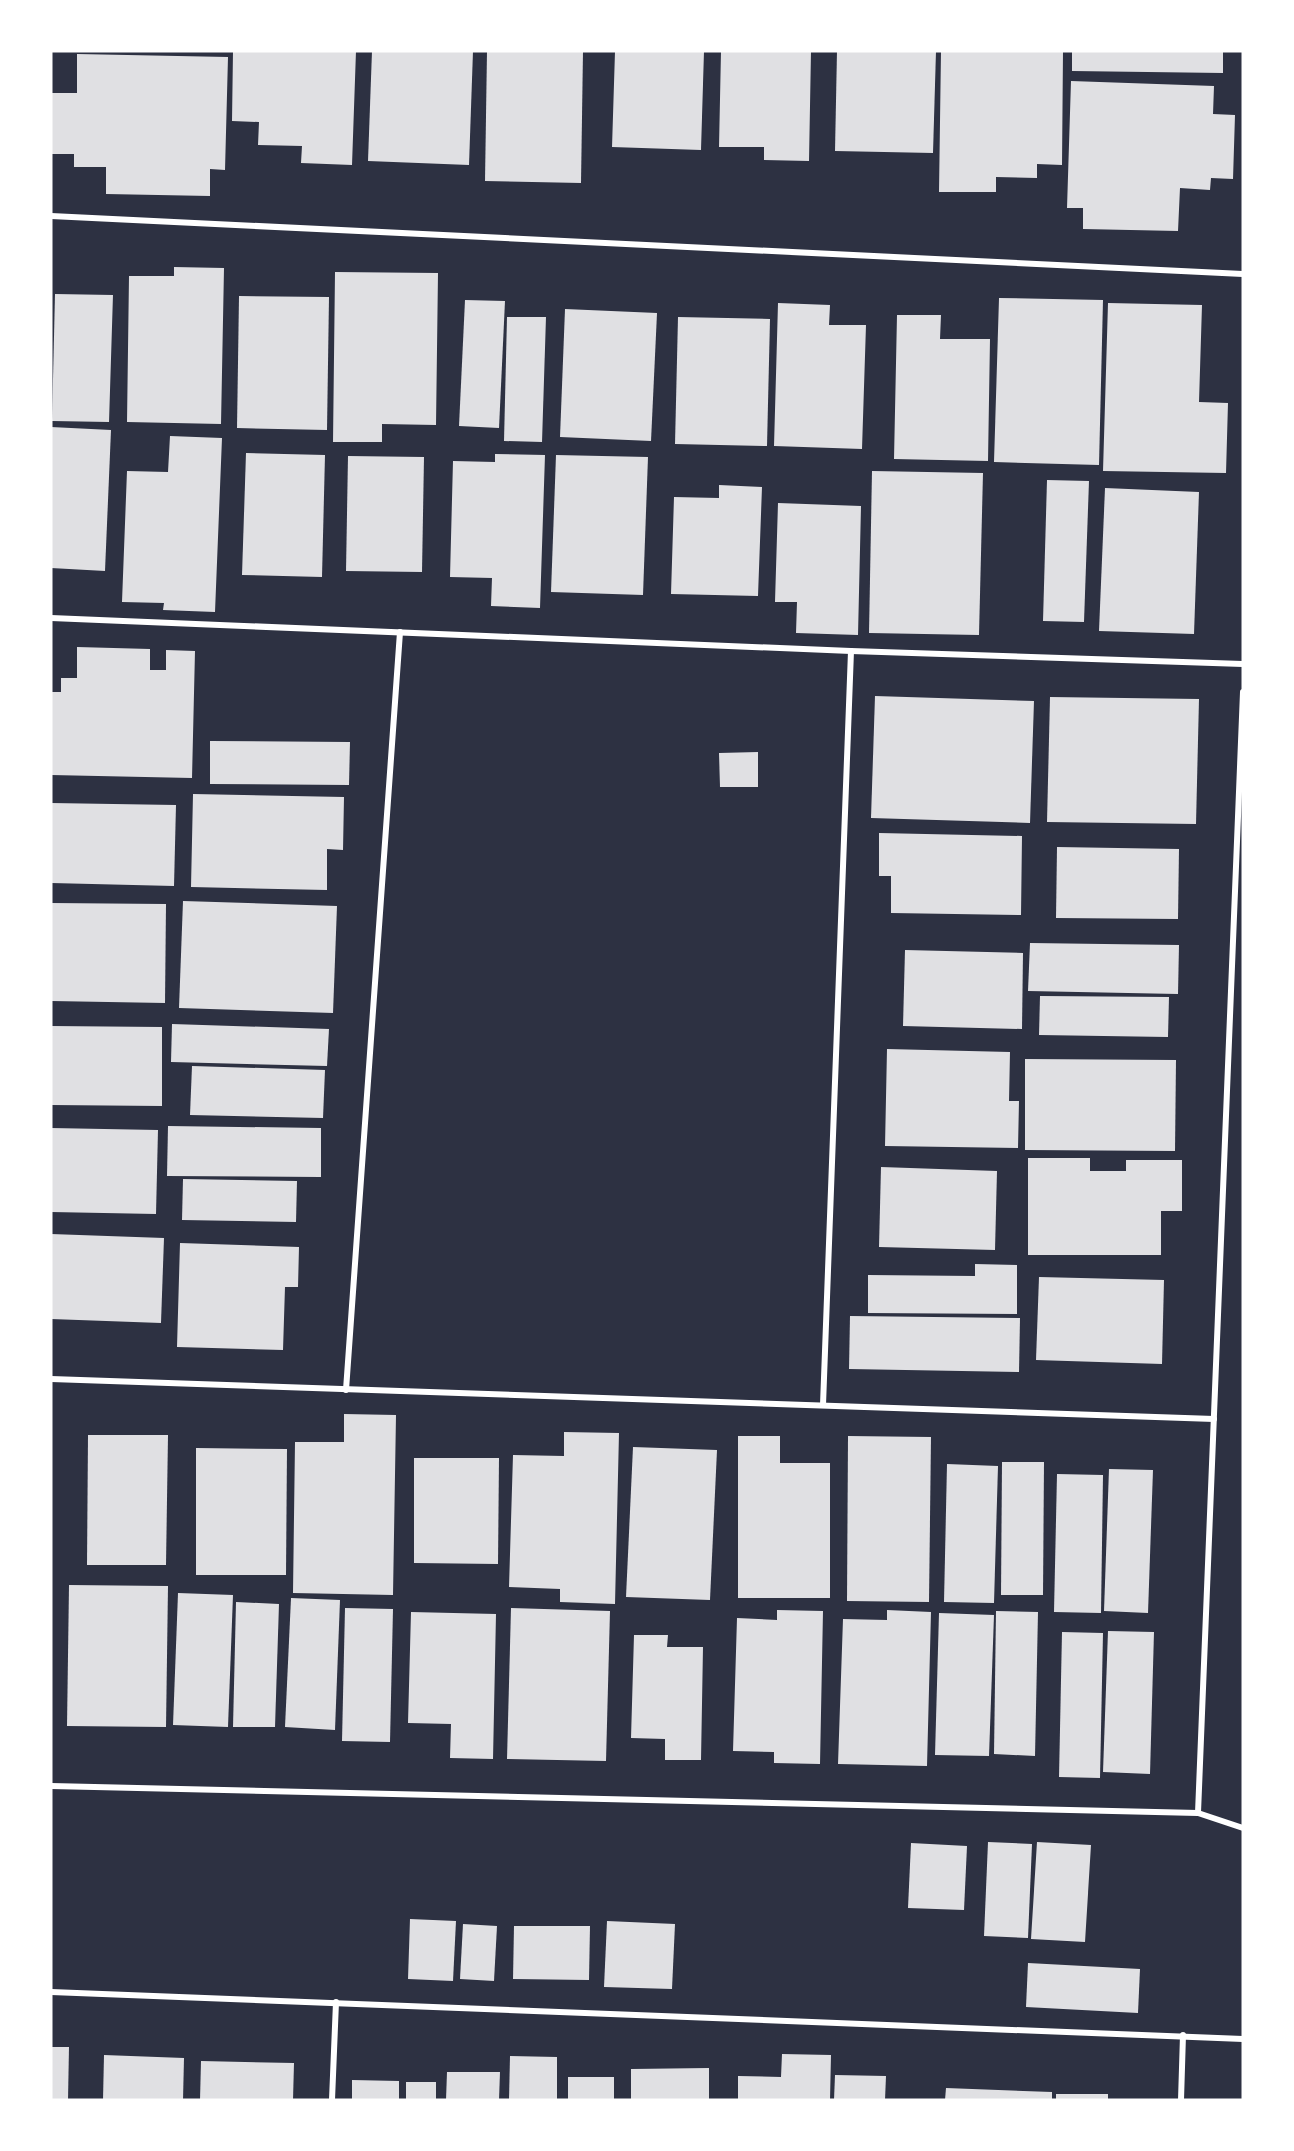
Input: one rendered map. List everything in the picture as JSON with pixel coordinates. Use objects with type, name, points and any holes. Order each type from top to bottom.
[{"type":"street","points":[[51,216],[1243,274]]},
{"type":"street","points":[[51,618],[851,651],[1243,664]]},
{"type":"street","points":[[346,1390],[400,632]]},
{"type":"street","points":[[823,1405],[851,651]]},
{"type":"street","points":[[1198,1813],[1243,692]]},
{"type":"street","points":[[51,1379],[1214,1419]]},
{"type":"street","points":[[51,1786],[1198,1813],[1243,1828]]},
{"type":"street","points":[[51,1992],[1243,2039]]},
{"type":"street","points":[[332,2100],[336,2002]]},
{"type":"street","points":[[1180,2100],[1183,2035]]},
{"type":"building","points":[[233,51],[356,51],[352,165],[301,163],[302,146],[258,145],[259,122],[232,121]]},
{"type":"building","points":[[372,51],[473,51],[469,165],[368,161]]},
{"type":"building","points":[[487,51],[583,51],[581,183],[485,181]]},
{"type":"building","points":[[615,51],[704,51],[701,150],[612,147]]},
{"type":"building","points":[[721,51],[811,51],[809,161],[764,160],[764,147],[719,147]]},
{"type":"building","points":[[837,51],[936,51],[933,153],[835,151]]},
{"type":"building","points":[[941,51],[1063,51],[1062,165],[1037,164],[1037,178],[996,177],[996,192],[939,192]]},
{"type":"building","points":[[1072,51],[1223,51],[1223,73],[1072,71]]},
{"type":"building","points":[[77,54],[228,57],[225,170],[210,169],[210,196],[106,194],[106,167],[74,167],[74,154],[51,154],[51,93],[77,93]]},
{"type":"building","points":[[1071,81],[1214,86],[1213,114],[1235,115],[1233,179],[1211,178],[1210,190],[1180,188],[1178,231],[1083,229],[1083,208],[1067,208]]},
{"type":"building","points":[[174,267],[224,268],[221,424],[127,422],[129,276],[174,276]]},
{"type":"building","points":[[335,272],[438,273],[436,425],[382,424],[382,442],[333,442]]},
{"type":"building","points":[[55,294],[113,295],[109,422],[52,421]]},
{"type":"building","points":[[239,296],[329,297],[327,430],[237,428]]},
{"type":"building","points":[[999,298],[1103,300],[1099,465],[994,462]]},
{"type":"building","points":[[465,300],[505,301],[499,428],[459,426]]},
{"type":"building","points":[[778,303],[830,305],[829,325],[866,325],[862,449],[774,446]]},
{"type":"building","points":[[1108,303],[1202,305],[1199,402],[1228,403],[1226,473],[1103,471]]},
{"type":"building","points":[[565,309],[657,313],[651,441],[560,437]]},
{"type":"building","points":[[897,315],[941,315],[940,339],[990,339],[988,461],[894,459]]},
{"type":"building","points":[[507,317],[546,317],[542,442],[504,441]]},
{"type":"building","points":[[678,317],[770,319],[767,446],[675,444]]},
{"type":"building","points":[[51,427],[111,430],[105,571],[51,568]]},
{"type":"building","points":[[170,436],[222,438],[215,612],[163,610],[164,603],[122,602],[127,471],[168,472]]},
{"type":"building","points":[[246,453],[325,455],[322,577],[242,575]]},
{"type":"building","points":[[495,454],[545,455],[540,608],[491,606],[492,578],[450,577],[453,461],[495,462]]},
{"type":"building","points":[[556,455],[648,457],[643,595],[551,592]]},
{"type":"building","points":[[348,456],[424,457],[422,572],[346,571]]},
{"type":"building","points":[[872,471],[983,473],[979,635],[869,633]]},
{"type":"building","points":[[1047,480],[1089,481],[1084,622],[1043,621]]},
{"type":"building","points":[[719,485],[762,487],[758,596],[671,594],[674,497],[719,498]]},
{"type":"building","points":[[1105,488],[1199,492],[1194,634],[1099,631]]},
{"type":"building","points":[[778,503],[861,506],[858,635],[796,633],[797,602],[775,602]]},
{"type":"building","points":[[77,647],[150,649],[150,670],[166,670],[166,650],[195,651],[192,778],[51,775],[51,692],[61,692],[61,678],[77,678]]},
{"type":"building","points":[[875,696],[1034,701],[1030,823],[871,818]]},
{"type":"building","points":[[1050,697],[1199,699],[1196,824],[1047,822]]},
{"type":"building","points":[[210,741],[350,742],[349,785],[210,784]]},
{"type":"building","points":[[758,752],[758,787],[720,787],[719,753]]},
{"type":"building","points":[[193,794],[344,797],[343,850],[327,849],[327,890],[191,887]]},
{"type":"building","points":[[51,803],[176,805],[174,886],[51,883]]},
{"type":"building","points":[[879,833],[1022,836],[1021,915],[891,913],[891,876],[879,876]]},
{"type":"building","points":[[1057,847],[1179,849],[1178,919],[1056,918]]},
{"type":"building","points":[[183,901],[337,906],[333,1013],[179,1008]]},
{"type":"building","points":[[51,903],[166,904],[165,1003],[51,1001]]},
{"type":"building","points":[[1030,943],[1179,945],[1178,994],[1028,991]]},
{"type":"building","points":[[905,950],[1023,953],[1022,1029],[903,1026]]},
{"type":"building","points":[[1040,996],[1169,997],[1168,1037],[1039,1035]]},
{"type":"building","points":[[172,1024],[329,1029],[327,1066],[171,1062]]},
{"type":"building","points":[[51,1026],[162,1027],[162,1106],[51,1105]]},
{"type":"building","points":[[887,1049],[1010,1052],[1009,1101],[1019,1101],[1018,1148],[885,1146]]},
{"type":"building","points":[[1025,1059],[1176,1060],[1175,1151],[1025,1150]]},
{"type":"building","points":[[192,1066],[325,1070],[323,1118],[190,1115]]},
{"type":"building","points":[[168,1126],[321,1128],[321,1177],[167,1176]]},
{"type":"building","points":[[51,1128],[158,1130],[156,1214],[51,1212]]},
{"type":"building","points":[[1028,1158],[1090,1158],[1090,1171],[1126,1171],[1126,1160],[1182,1160],[1182,1211],[1161,1211],[1161,1255],[1028,1255]]},
{"type":"building","points":[[881,1167],[997,1171],[995,1250],[879,1247]]},
{"type":"building","points":[[183,1179],[297,1181],[296,1222],[182,1220]]},
{"type":"building","points":[[51,1234],[164,1238],[161,1323],[51,1319]]},
{"type":"building","points":[[180,1243],[299,1247],[298,1287],[285,1287],[283,1350],[177,1347]]},
{"type":"building","points":[[975,1264],[1017,1265],[1017,1314],[868,1313],[868,1275],[975,1276]]},
{"type":"building","points":[[1039,1277],[1164,1280],[1162,1364],[1036,1360]]},
{"type":"building","points":[[850,1316],[1020,1318],[1019,1372],[849,1369]]},
{"type":"building","points":[[344,1414],[396,1415],[393,1595],[293,1593],[295,1442],[344,1442]]},
{"type":"building","points":[[564,1432],[619,1433],[615,1604],[560,1602],[560,1589],[509,1587],[513,1455],[564,1456]]},
{"type":"building","points":[[88,1435],[168,1435],[166,1565],[87,1565]]},
{"type":"building","points":[[738,1436],[780,1436],[780,1463],[830,1463],[830,1598],[738,1598]]},
{"type":"building","points":[[848,1436],[931,1437],[929,1602],[847,1601]]},
{"type":"building","points":[[633,1447],[717,1450],[710,1600],[626,1597]]},
{"type":"building","points":[[196,1448],[287,1449],[286,1575],[196,1575]]},
{"type":"building","points":[[414,1458],[499,1458],[498,1564],[414,1563]]},
{"type":"building","points":[[1002,1462],[1044,1462],[1043,1595],[1001,1595]]},
{"type":"building","points":[[947,1464],[998,1466],[994,1603],[944,1602]]},
{"type":"building","points":[[1109,1469],[1153,1470],[1148,1613],[1104,1611]]},
{"type":"building","points":[[1057,1474],[1103,1475],[1101,1613],[1054,1612]]},
{"type":"building","points":[[69,1585],[168,1586],[166,1727],[67,1726]]},
{"type":"building","points":[[178,1593],[233,1595],[228,1727],[173,1725]]},
{"type":"building","points":[[291,1598],[340,1600],[335,1730],[285,1727]]},
{"type":"building","points":[[236,1602],[279,1604],[275,1727],[233,1727]]},
{"type":"building","points":[[345,1608],[393,1609],[390,1742],[342,1741]]},
{"type":"building","points":[[511,1608],[610,1611],[606,1761],[507,1759]]},
{"type":"building","points":[[777,1610],[823,1611],[820,1764],[774,1763],[774,1752],[733,1751],[737,1618],[777,1620]]},
{"type":"building","points":[[887,1610],[931,1612],[927,1766],[838,1764],[843,1619],[887,1620]]},
{"type":"building","points":[[996,1611],[1038,1612],[1035,1756],[994,1754]]},
{"type":"building","points":[[411,1612],[496,1614],[493,1759],[450,1758],[451,1724],[408,1723]]},
{"type":"building","points":[[939,1613],[994,1615],[989,1756],[935,1755]]},
{"type":"building","points":[[1108,1631],[1154,1632],[1150,1774],[1103,1772]]},
{"type":"building","points":[[1062,1632],[1103,1633],[1100,1778],[1059,1777]]},
{"type":"building","points":[[634,1635],[668,1635],[667,1647],[703,1647],[701,1760],[665,1760],[665,1739],[631,1738]]},
{"type":"building","points":[[988,1842],[1032,1844],[1028,1938],[984,1936]]},
{"type":"building","points":[[1037,1842],[1091,1845],[1085,1942],[1031,1939]]},
{"type":"building","points":[[911,1843],[967,1846],[964,1910],[908,1908]]},
{"type":"building","points":[[410,1919],[456,1921],[453,1981],[408,1979]]},
{"type":"building","points":[[607,1921],[675,1924],[672,1989],[604,1987]]},
{"type":"building","points":[[463,1924],[497,1926],[494,1981],[460,1979]]},
{"type":"building","points":[[514,1926],[590,1926],[589,1980],[513,1979]]},
{"type":"building","points":[[1028,1963],[1140,1969],[1138,2013],[1026,2007]]},
{"type":"building","points":[[51,2047],[69,2047],[68,2100],[51,2100]]},
{"type":"building","points":[[782,2054],[831,2055],[830,2100],[738,2100],[738,2076],[781,2077]]},
{"type":"building","points":[[104,2055],[184,2058],[183,2100],[103,2100]]},
{"type":"building","points":[[510,2056],[557,2057],[557,2100],[509,2100]]},
{"type":"building","points":[[201,2061],[294,2063],[293,2100],[200,2100]]},
{"type":"building","points":[[709,2068],[709,2100],[631,2100],[631,2069]]},
{"type":"building","points":[[447,2072],[500,2072],[499,2100],[446,2100]]},
{"type":"building","points":[[835,2075],[886,2076],[885,2100],[834,2100]]},
{"type":"building","points":[[568,2077],[614,2077],[614,2100],[568,2100]]},
{"type":"building","points":[[352,2080],[399,2081],[399,2100],[352,2100]]},
{"type":"building","points":[[406,2082],[436,2082],[436,2100],[406,2100]]},
{"type":"building","points":[[946,2088],[1052,2092],[1052,2100],[945,2100]]},
{"type":"building","points":[[1056,2094],[1108,2094],[1108,2100],[1056,2100]]}]
